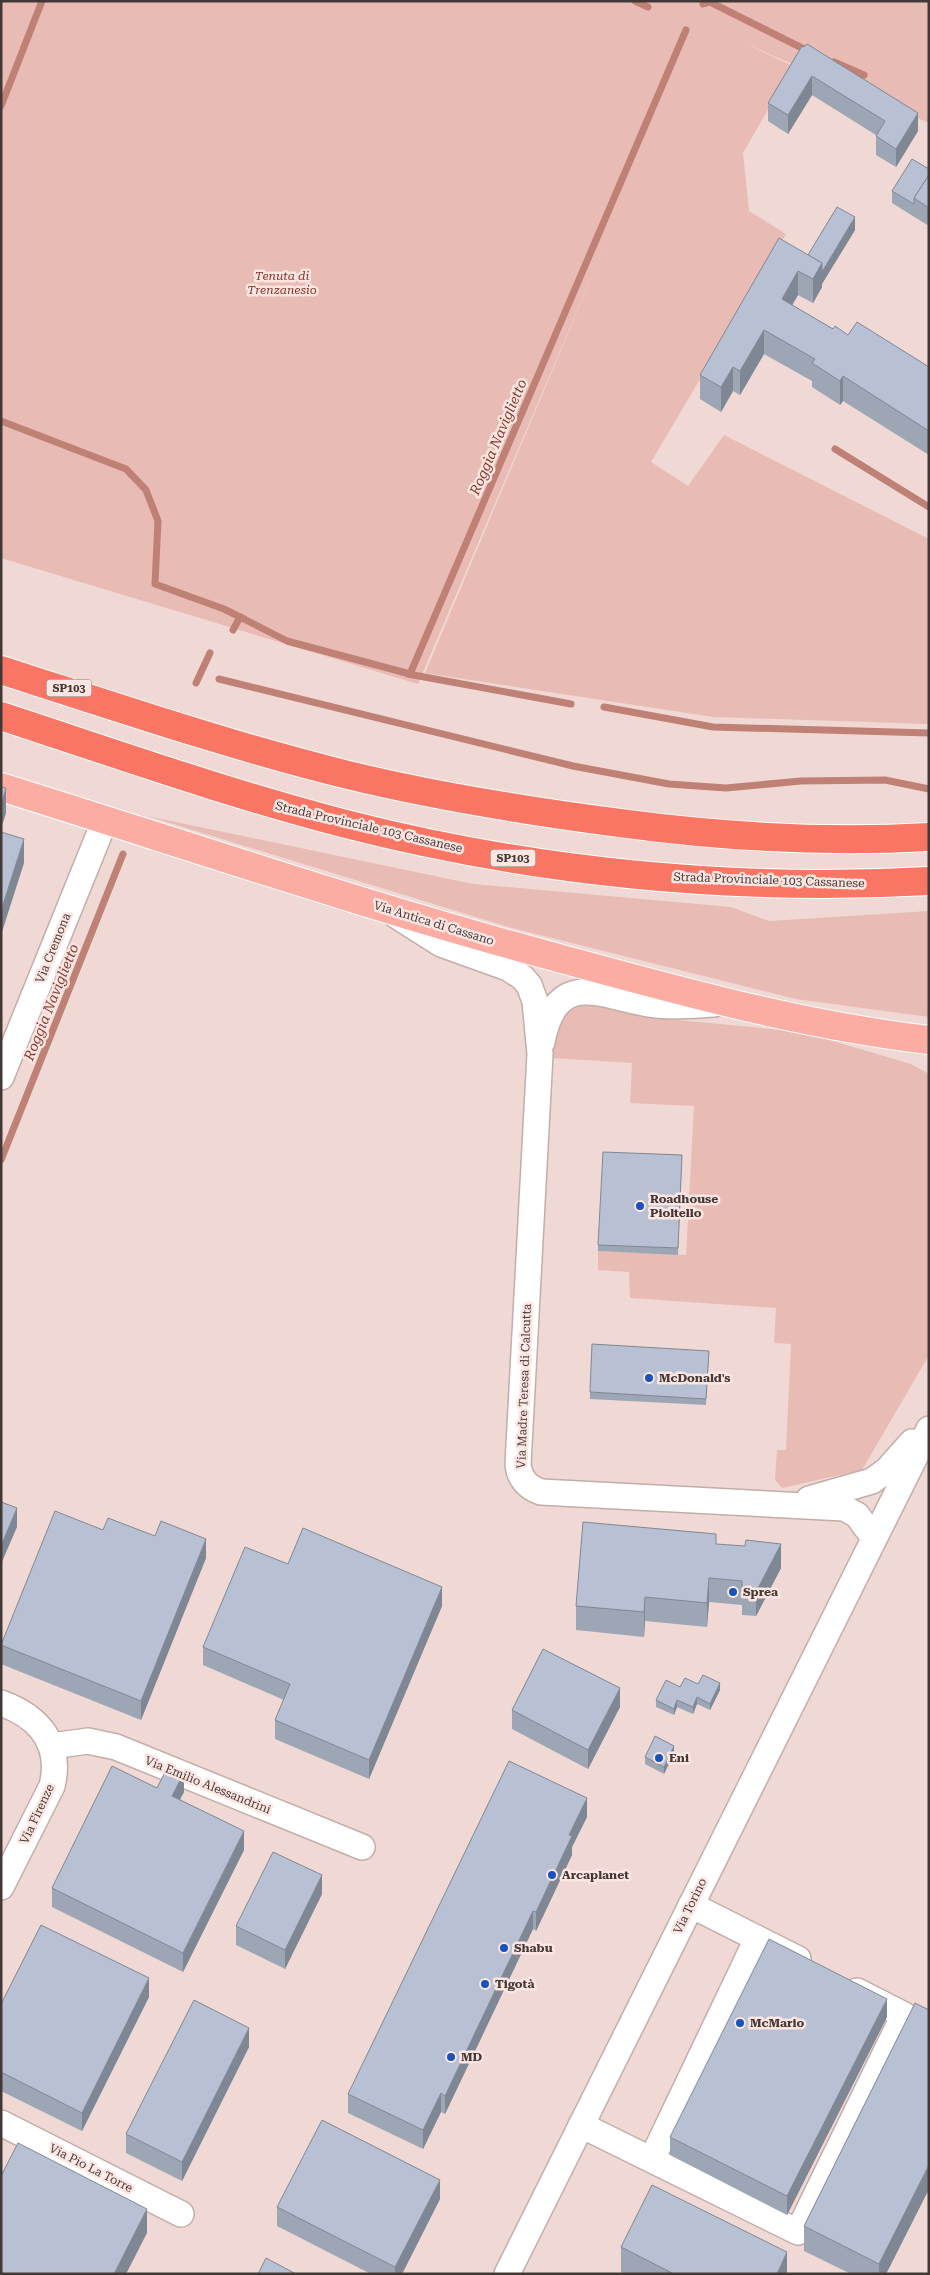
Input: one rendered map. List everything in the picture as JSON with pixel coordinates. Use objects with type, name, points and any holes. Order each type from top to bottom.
[{"type":"highway","name":"SP103","points":[[1,663],[136,714]]},
{"type":"highway","name":"SP103","points":[[1,670],[136,714],[348,775],[422,792],[520,810],[683,831],[762,838],[929,837]]},
{"type":"highway","name":"Strada Provinciale 103 Cassanese","points":[[1,716],[268,803],[344,824],[451,847],[528,860],[628,873],[745,882],[839,883],[929,881]]},
{"type":"highway","name":"SP103","points":[[1,725],[109,752]]},
{"type":"main road","name":"Via Antica di Cassano","points":[[1,787],[528,951],[734,1004],[874,1033],[929,1040]]},
{"type":"main road","name":"Via Antica di Cassano","points":[[874,1033],[929,1054]]},
{"type":"street","name":"Via Cremona","points":[[1,1077],[104,820]]},
{"type":"street","name":"Via Madre Teresa di Calcutta","points":[[382,907],[441,944],[508,968],[522,976],[532,990],[535,1001],[540,1054]]},
{"type":"street","name":"Via Madre Teresa di Calcutta","points":[[734,1004],[657,1005],[592,990],[566,997],[551,1013],[544,1031],[540,1054],[518,1464],[522,1478],[532,1489],[542,1492],[787,1504],[848,1510],[857,1515],[874,1538]]},
{"type":"street","name":"Via Madre Teresa di Calcutta","points":[[787,1504],[859,1486],[876,1479],[887,1470],[929,1423]]},
{"type":"street","name":"Via Torino","points":[[507,2274],[929,1428]]},
{"type":"street","name":"Via Firenze","points":[[1,1703],[27,1715],[37,1725],[51,1746],[55,1758],[52,1786],[1,1887]]},
{"type":"street","name":"Via Emilio Alessandrini","points":[[51,1746],[88,1741],[116,1747],[362,1847]]},
{"type":"street","points":[[581,2125],[798,2232],[904,2015],[691,1905]]},
{"type":"street","points":[[652,2159],[758,1938]]},
{"type":"street","name":"Via Pio La Torre","points":[[1,2123],[181,2214]]},
{"type":"green space","name":"Tenuta di Trenzanesio","points":[[1,1],[929,1],[929,123],[739,41],[793,66],[743,153],[749,211],[786,234],[651,462],[688,486],[724,435],[929,539],[929,724],[713,717],[425,673],[609,236],[418,684],[1,558]]},
{"type":"green space","points":[[147,816],[473,884],[731,907],[769,921],[929,911],[929,1017],[796,999],[512,928]]},
{"type":"green space","points":[[591,1000],[656,1018],[802,1032],[911,1064],[929,1074],[929,1355],[862,1470],[782,1488],[775,1480],[777,1450],[786,1450],[791,1344],[774,1343],[776,1308],[630,1298],[629,1272],[598,1270],[598,1251],[686,1255],[694,1106],[630,1103],[632,1063],[552,1058],[559,1018],[567,1008]]},
{"type":"building","points":[[807,44],[918,113],[896,149],[876,136],[885,121],[812,76],[788,115],[768,103],[802,46],[804,47]]},
{"type":"building","points":[[912,159],[929,169],[929,175],[914,198],[914,204],[892,191]]},
{"type":"building","points":[[929,175],[929,208],[914,198]]},
{"type":"building","points":[[837,207],[855,217],[822,272],[822,263],[808,255]]},
{"type":"building","points":[[779,238],[822,263],[813,279],[798,271],[782,299],[833,329],[835,326],[848,335],[857,322],[929,367],[929,431],[843,376],[840,381],[812,363],[815,359],[764,330],[740,371],[733,367],[721,387],[700,375]]},
{"type":"building","points":[[1,787],[6,788],[1,805]]},
{"type":"building","points":[[1,832],[24,839],[1,911]]},
{"type":"building","name":"Roadhouse Pioltello","points":[[603,1152],[682,1155],[678,1248],[598,1245]]},
{"type":"building","name":"McDonald's","points":[[592,1344],[709,1351],[706,1399],[590,1392]]},
{"type":"building","points":[[1,1502],[17,1508],[1,1546]]},
{"type":"building","points":[[55,1511],[103,1530],[108,1518],[155,1536],[161,1521],[206,1539],[141,1701],[1,1645]]},
{"type":"building","points":[[583,1522],[716,1534],[716,1544],[745,1546],[746,1540],[781,1544],[756,1592],[742,1591],[742,1581],[709,1578],[707,1603],[645,1597],[644,1612],[576,1606]]},
{"type":"building","points":[[303,1528],[442,1587],[369,1760],[275,1720],[290,1684],[203,1647],[245,1547],[288,1564]]},
{"type":"building","points":[[543,1649],[620,1688],[588,1750],[512,1710]]},
{"type":"building","points":[[703,1675],[720,1683],[710,1704],[697,1697],[693,1707],[677,1700],[674,1709],[656,1700],[666,1680],[680,1687],[685,1678],[698,1684]]},
{"type":"building","name":"Eni","points":[[655,1736],[674,1746],[664,1767],[645,1757]]},
{"type":"building","points":[[509,1761],[587,1798],[569,1835],[572,1836],[536,1912],[533,1911],[445,2096],[441,2093],[423,2130],[348,2094]]},
{"type":"building","points":[[112,1766],[157,1788],[168,1766],[184,1773],[172,1796],[244,1831],[183,1953],[52,1888]]},
{"type":"building","points":[[273,1852],[322,1875],[285,1950],[236,1926]]},
{"type":"building","points":[[41,1925],[149,1978],[82,2113],[1,2072],[1,2004]]},
{"type":"building","points":[[769,1939],[887,1999],[787,2196],[670,2137]]},
{"type":"building","points":[[194,2000],[249,2028],[182,2162],[126,2134]]},
{"type":"building","points":[[915,2003],[929,2010],[929,2165],[879,2264],[804,2226]]},
{"type":"building","points":[[322,2120],[440,2180],[395,2267],[277,2207]]},
{"type":"building","points":[[18,2143],[147,2209],[114,2274],[1,2274],[1,2176]]},
{"type":"building","points":[[652,2185],[787,2252],[777,2274],[674,2274],[621,2247]]},
{"type":"building","points":[[266,2258],[296,2274],[258,2274]]},
{"type":"waterway","points":[[1,106],[42,1]]},
{"type":"waterway","points":[[635,1],[648,7]]},
{"type":"waterway","points":[[703,4],[710,2],[808,51]]},
{"type":"waterway","name":"Roggia Naviglietto","points":[[240,617],[287,641],[410,674],[686,30]]},
{"type":"waterway","points":[[834,62],[864,75]]},
{"type":"waterway","points":[[1,421],[126,469],[146,490],[158,521],[155,584],[224,609],[244,619]]},
{"type":"waterway","points":[[835,449],[929,507]]},
{"type":"waterway","name":"Roggia Naviglietto","points":[[233,630],[240,617]]},
{"type":"waterway","name":"Roggia Naviglietto","points":[[196,683],[210,653]]},
{"type":"waterway","points":[[408,674],[571,704]]},
{"type":"waterway","points":[[219,679],[573,766],[669,784],[726,788],[801,781],[885,780],[929,789]]},
{"type":"waterway","points":[[604,707],[713,727],[929,733]]},
{"type":"waterway","name":"Roggia Naviglietto","points":[[1,1160],[123,854]]},
{"type":"place","name":"Roadhouse Pioltello","points":[[640,1206]]},
{"type":"place","name":"McDonald's","points":[[649,1378]]},
{"type":"place","name":"Sprea","points":[[733,1592]]},
{"type":"place","name":"Eni","points":[[659,1758]]},
{"type":"place","name":"Arcaplanet","points":[[552,1875]]},
{"type":"place","name":"Shabu","points":[[504,1948]]},
{"type":"place","name":"Tigotà","points":[[485,1984]]},
{"type":"place","name":"McMario","points":[[740,2023]]},
{"type":"place","name":"MD","points":[[451,2057]]}]
